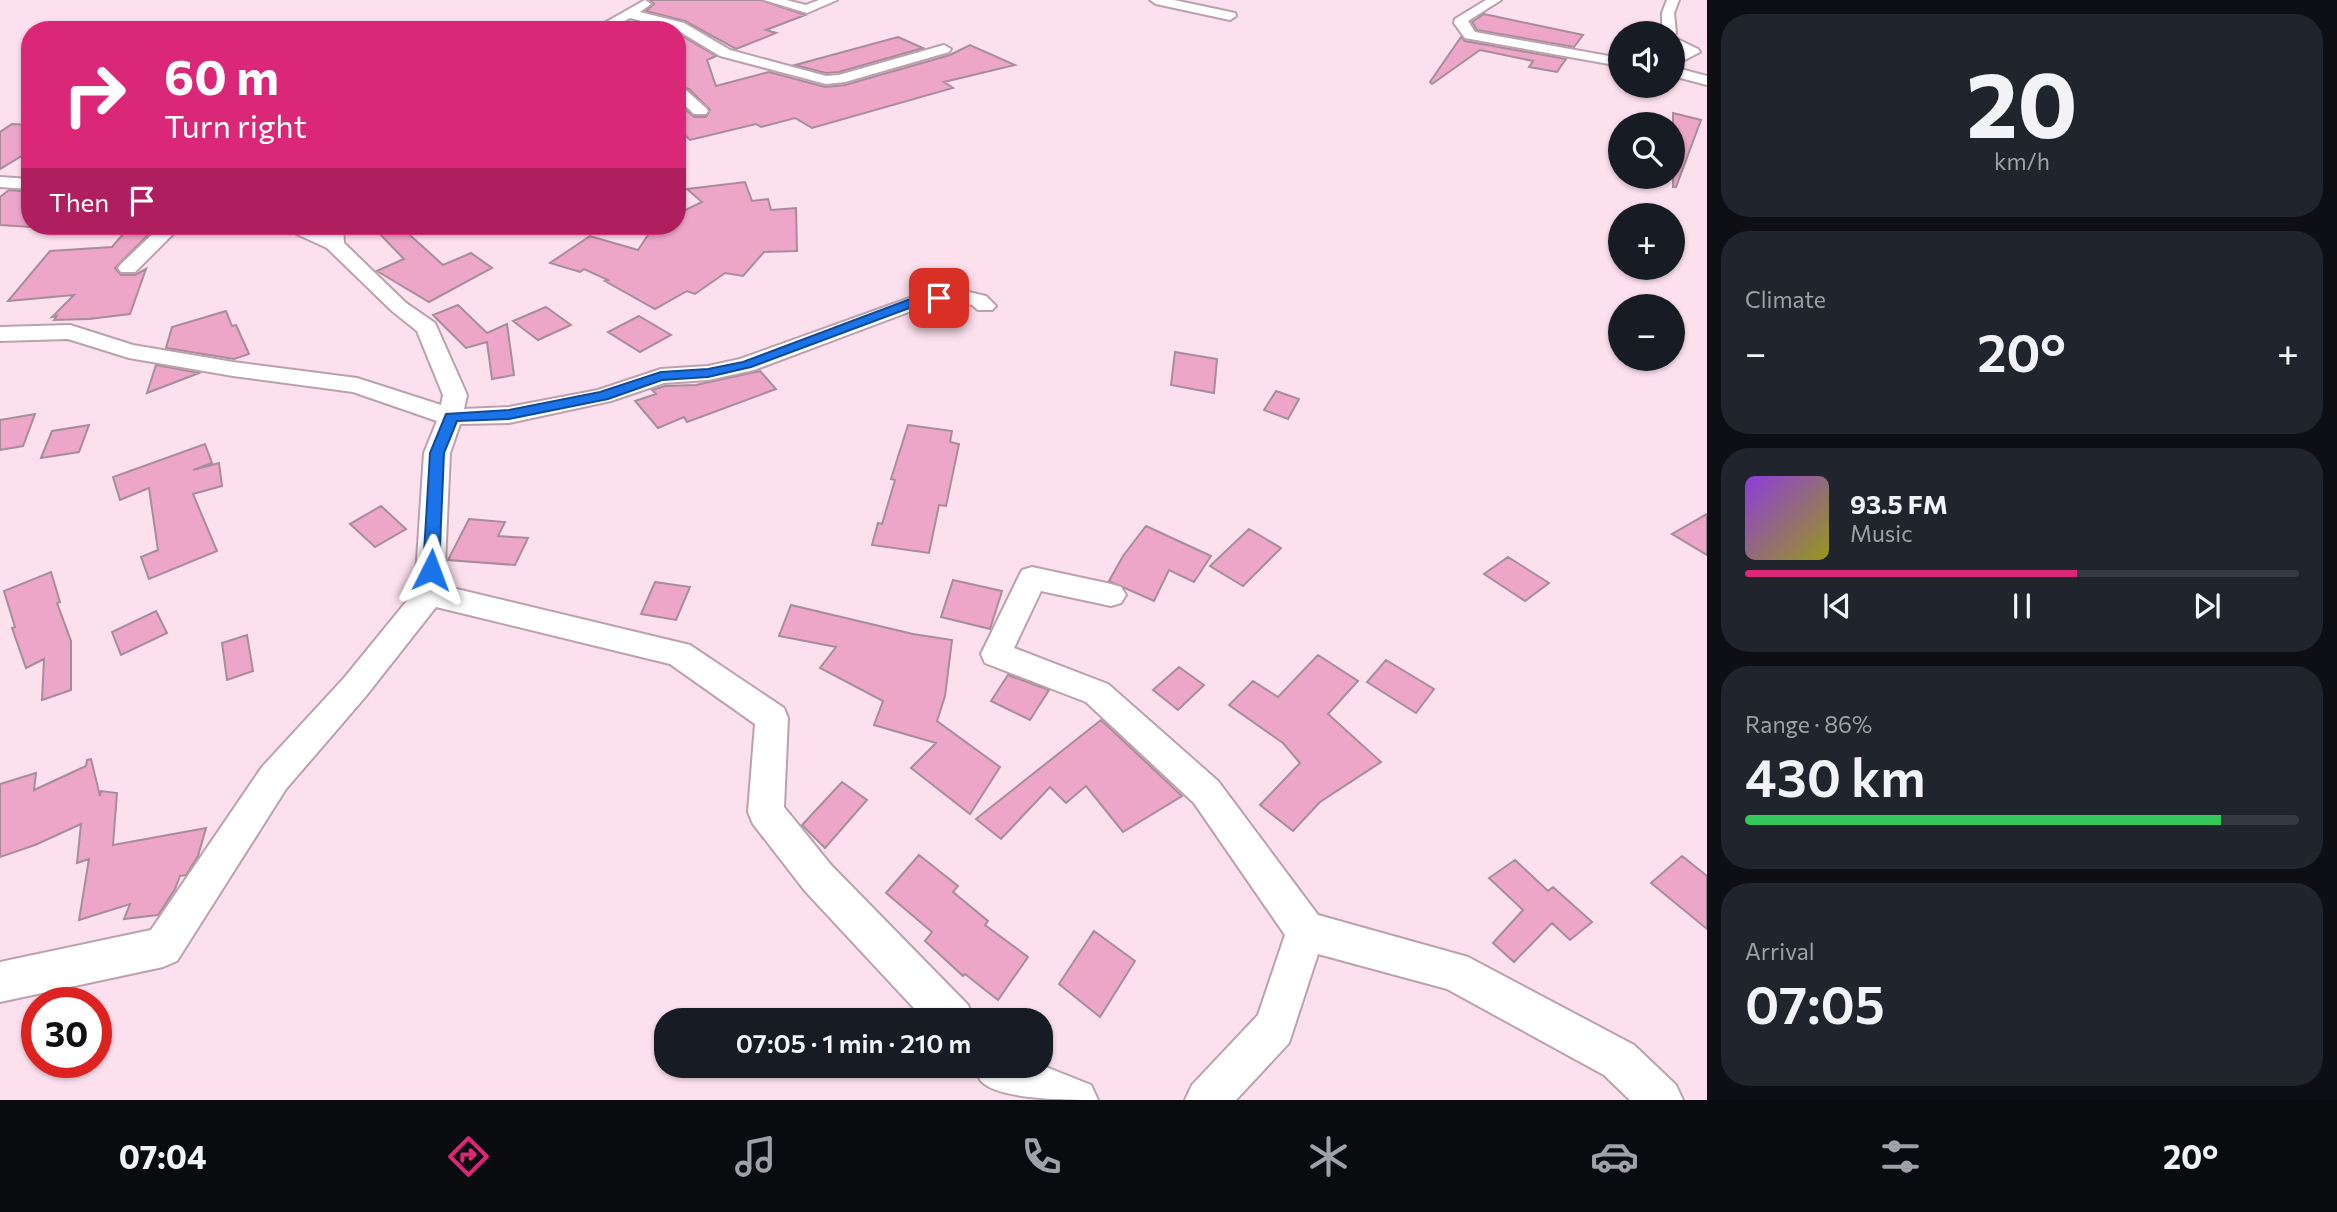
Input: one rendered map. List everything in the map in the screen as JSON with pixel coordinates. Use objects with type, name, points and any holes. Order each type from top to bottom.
[{"type":"street","points":[[614,21],[654,0]]},
{"type":"street","points":[[771,0],[807,9],[831,0]]},
{"type":"street","points":[[1156,0],[1230,16]]},
{"type":"street","points":[[1495,0],[1462,19],[1469,35],[1516,46],[1608,60]]},
{"type":"street","points":[[1668,21],[1668,13],[1674,0]]},
{"type":"street","points":[[628,13],[659,21]]},
{"type":"street","points":[[686,30],[725,53],[826,80],[840,79],[944,49]]},
{"type":"street","points":[[1685,74],[1707,80]]},
{"type":"street","points":[[686,98],[700,111]]},
{"type":"street","points":[[0,182],[21,183]]},
{"type":"street","points":[[128,268],[163,235]]},
{"type":"street","points":[[0,982],[163,947],[274,778],[355,687],[429,594],[437,453],[451,417],[454,395],[427,328],[399,307],[334,235]]},
{"type":"street","points":[[0,334],[70,332],[128,351],[233,369],[357,384],[451,417],[509,415],[603,396],[661,376],[708,373],[746,365],[918,301],[960,296],[979,300],[985,306]]},
{"type":"street","points":[[1111,595],[1032,578],[996,654],[1097,693],[1206,792],[1306,931],[1454,971],[1619,1060],[1661,1100]]},
{"type":"street","points":[[429,594],[679,654],[772,718],[766,812],[818,878],[942,1008]]},
{"type":"street","points":[[1207,1100],[1273,1028],[1306,931]]},
{"type":"street","points":[[1018,1078],[1076,1100]]},
{"type":"building","points":[[650,0],[761,0],[805,15],[766,30],[776,33],[736,49],[686,21],[646,11],[654,4]]},
{"type":"building","points":[[1484,14],[1583,35],[1574,47],[1477,30],[1472,22]]},
{"type":"building","points":[[898,37],[923,48],[839,72],[826,73],[795,65]]},
{"type":"building","points":[[1461,37],[1465,41],[1566,59],[1557,72],[1529,67],[1533,61],[1480,50],[1432,84],[1430,82]]},
{"type":"building","points":[[686,38],[716,56],[707,60],[716,86],[769,72],[825,87],[845,85],[950,55],[970,45],[1015,65],[944,82],[953,88],[812,128],[795,118],[761,127],[756,124],[690,140],[686,136],[686,110],[694,117],[706,117],[710,110],[686,88]]},
{"type":"building","points":[[1685,116],[1701,120],[1685,163]]},
{"type":"building","points":[[12,124],[21,124],[21,156],[0,169],[0,132]]},
{"type":"building","points":[[745,182],[752,201],[768,199],[771,210],[796,208],[797,251],[764,252],[743,276],[725,273],[695,294],[687,291],[655,309],[605,281],[608,280],[584,269],[580,272],[550,263],[590,236],[638,250],[648,235],[686,235],[686,210],[702,202],[687,189]]},
{"type":"building","points":[[9,190],[21,191],[21,226],[0,225],[0,197]]},
{"type":"building","points":[[122,235],[148,235],[115,268],[121,275],[135,275],[146,269],[130,314],[54,320],[57,316],[52,317],[74,295],[8,301],[50,251],[112,247]]},
{"type":"building","points":[[381,235],[410,235],[443,265],[471,253],[492,268],[429,302],[377,271],[404,259]]},
{"type":"building","points":[[458,305],[487,333],[507,324],[514,375],[492,379],[487,342],[466,348],[433,315]]},
{"type":"building","points":[[546,307],[571,325],[538,340],[513,321]]},
{"type":"building","points":[[226,311],[232,326],[236,325],[249,354],[234,359],[166,348],[172,327]]},
{"type":"building","points":[[639,316],[671,335],[640,352],[608,332]]},
{"type":"building","points":[[1175,352],[1217,359],[1214,393],[1171,385]]},
{"type":"building","points":[[156,365],[199,373],[147,393]]},
{"type":"building","points":[[760,371],[776,389],[687,422],[684,417],[658,428],[635,401],[656,394],[652,390],[665,386],[696,385]]},
{"type":"building","points":[[1276,391],[1299,399],[1288,419],[1264,410]]},
{"type":"building","points":[[35,414],[23,446],[0,450],[0,420]]},
{"type":"building","points":[[89,425],[79,452],[41,458],[52,431]]},
{"type":"building","points":[[908,425],[952,431],[950,442],[959,444],[946,506],[939,505],[929,553],[872,545],[878,523],[882,524],[895,480],[891,479]]},
{"type":"building","points":[[205,444],[212,463],[193,470],[219,463],[222,486],[193,494],[217,551],[149,579],[141,557],[158,550],[149,488],[120,500],[113,477]]},
{"type":"building","points":[[381,506],[406,529],[375,547],[350,524]]},
{"type":"building","points":[[1707,514],[1707,555],[1672,534]]},
{"type":"building","points":[[469,519],[505,522],[498,536],[528,538],[515,565],[448,560]]},
{"type":"building","points":[[1146,526],[1211,556],[1194,582],[1169,570],[1154,601],[1109,581],[1123,556]]},
{"type":"building","points":[[1249,529],[1281,548],[1243,586],[1210,566]]},
{"type":"building","points":[[1508,557],[1549,583],[1525,601],[1484,574]]},
{"type":"building","points":[[51,572],[60,602],[57,603],[71,641],[71,690],[42,700],[44,659],[26,668],[12,628],[15,627],[4,591]]},
{"type":"building","points":[[953,580],[1002,591],[990,629],[941,617]]},
{"type":"building","points":[[655,582],[690,587],[676,620],[641,614]]},
{"type":"building","points":[[791,605],[913,634],[952,640],[945,696],[937,721],[1000,767],[970,814],[911,768],[936,743],[874,725],[883,701],[820,668],[836,647],[779,636]]},
{"type":"building","points":[[156,611],[167,633],[121,655],[112,632]]},
{"type":"building","points":[[247,635],[253,671],[227,680],[222,643]]},
{"type":"building","points":[[1318,655],[1358,681],[1328,714],[1381,762],[1320,802],[1293,831],[1260,805],[1300,763],[1283,743],[1229,705],[1253,681],[1278,697]]},
{"type":"building","points":[[1386,660],[1434,689],[1416,713],[1367,682]]},
{"type":"building","points":[[1179,667],[1204,685],[1178,710],[1153,690]]},
{"type":"building","points":[[1008,675],[1049,690],[1030,720],[991,701]]},
{"type":"building","points":[[1101,720],[1182,796],[1123,832],[1086,786],[1066,803],[1050,787],[1001,839],[976,819]]},
{"type":"building","points":[[91,759],[100,796],[101,791],[117,793],[113,845],[206,828],[198,856],[186,875],[180,876],[158,915],[124,919],[130,904],[79,920],[89,859],[77,863],[81,824],[0,857],[0,784],[36,773],[34,790],[86,766],[87,760]]},
{"type":"building","points":[[842,782],[867,800],[825,848],[802,825]]},
{"type":"building","points":[[919,855],[958,886],[953,892],[988,921],[985,925],[1028,957],[998,1000],[965,974],[963,976],[925,941],[932,932],[886,893]]},
{"type":"building","points":[[1682,856],[1707,876],[1707,929],[1651,883]]},
{"type":"building","points":[[1515,860],[1548,891],[1553,887],[1592,922],[1570,940],[1552,923],[1514,962],[1493,943],[1523,910],[1489,878]]},
{"type":"building","points":[[1094,931],[1135,961],[1100,1017],[1059,984]]},
{"type":"route","points":[[431,570],[437,453],[451,417],[509,415],[603,396],[661,376],[708,373],[746,365],[918,301],[939,298]]}]
